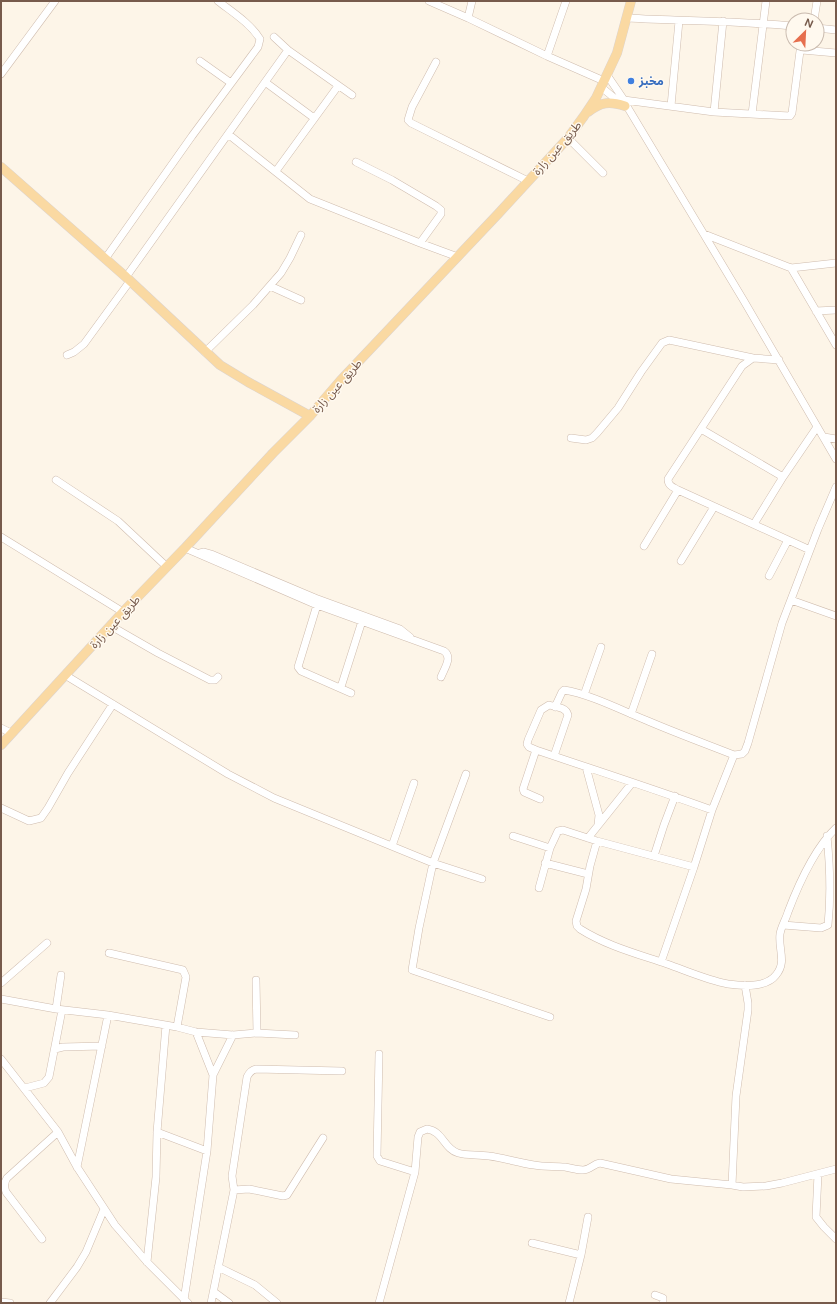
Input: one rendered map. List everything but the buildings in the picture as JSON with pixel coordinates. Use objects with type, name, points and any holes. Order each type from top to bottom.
[{"type":"main road","name":"طريق عين زارة","points":[[1,745],[123,612],[273,453],[310,416],[341,380],[568,138],[584,116],[604,81],[617,53],[631,1]]},
{"type":"main road","points":[[584,116],[589,111],[603,103],[611,102],[626,105]]},
{"type":"main road","points":[[1,167],[128,279],[220,365],[310,416]]},
{"type":"street","points":[[1,74],[55,1]]},
{"type":"street","points":[[105,259],[258,47],[260,39],[252,29],[218,1]]},
{"type":"street","points":[[429,1],[468,18],[546,56],[604,81],[626,105],[779,360],[836,459]]},
{"type":"street","points":[[468,18],[472,1]]},
{"type":"street","points":[[546,56],[566,1]]},
{"type":"street","points":[[752,114],[766,1]]},
{"type":"street","points":[[815,12],[817,1]]},
{"type":"street","points":[[627,18],[679,21],[723,21],[785,25]]},
{"type":"street","points":[[671,106],[679,21]]},
{"type":"street","points":[[714,112],[723,21]]},
{"type":"street","points":[[825,29],[836,30]]},
{"type":"street","points":[[274,37],[288,50],[352,95]]},
{"type":"street","points":[[67,355],[74,352],[84,344],[228,134],[288,50]]},
{"type":"street","points":[[604,81],[626,105],[671,106],[714,112],[791,116],[800,51],[836,53]]},
{"type":"street","points":[[200,61],[231,83]]},
{"type":"street","points":[[436,62],[412,106],[408,120],[411,123],[528,181]]},
{"type":"street","points":[[265,82],[314,118]]},
{"type":"street","points":[[276,171],[338,86]]},
{"type":"street","points":[[228,134],[310,199],[458,257]]},
{"type":"street","points":[[568,138],[603,173]]},
{"type":"street","points":[[356,162],[428,201],[441,210],[441,214],[420,242]]},
{"type":"street","points":[[205,352],[253,305],[270,286],[286,266],[301,234]]},
{"type":"street","points":[[704,234],[791,268],[836,263]]},
{"type":"street","points":[[791,268],[836,345]]},
{"type":"street","points":[[270,286],[301,300]]},
{"type":"street","points":[[816,311],[836,310]]},
{"type":"street","points":[[571,438],[586,440],[592,438],[618,408],[662,343],[669,340],[753,358],[779,360]]},
{"type":"street","points":[[753,358],[742,366],[668,479],[668,483],[670,486],[714,507],[810,550]]},
{"type":"street","points":[[754,524],[783,477],[817,427]]},
{"type":"street","points":[[701,429],[783,477]]},
{"type":"street","points":[[824,437],[836,439]]},
{"type":"street","points":[[56,480],[118,521],[166,566]]},
{"type":"street","points":[[555,707],[564,690],[584,695],[734,755],[742,754],[748,743],[773,652],[790,600],[836,487]]},
{"type":"street","points":[[644,546],[678,490]]},
{"type":"street","points":[[681,561],[714,507]]},
{"type":"street","points":[[1,537],[123,612]]},
{"type":"street","points":[[769,576],[788,540]]},
{"type":"street","points":[[185,548],[317,605],[447,653],[449,657],[441,677]]},
{"type":"street","points":[[198,554],[204,552],[210,554],[315,598],[400,629],[412,639]]},
{"type":"street","points":[[790,600],[836,616]]},
{"type":"street","points":[[317,605],[298,667],[301,670],[351,693]]},
{"type":"street","points":[[340,687],[362,621]]},
{"type":"street","points":[[111,626],[210,680],[215,680],[218,677]]},
{"type":"street","points":[[584,695],[601,647]]},
{"type":"street","points":[[631,714],[652,654]]},
{"type":"street","points":[[65,675],[248,786],[433,863],[482,879]]},
{"type":"street","points":[[1,808],[29,821],[41,818],[68,773],[113,704]]},
{"type":"street","points":[[554,756],[568,716],[564,709],[549,705],[541,710],[528,740],[527,744],[529,747],[536,750],[632,783],[675,796],[712,810]]},
{"type":"street","points":[[1,728],[11,733]]},
{"type":"street","points":[[536,750],[523,789],[526,794],[540,799]]},
{"type":"street","points":[[660,962],[694,867],[712,810],[734,755]]},
{"type":"street","points":[[586,767],[599,815],[598,825]]},
{"type":"street","points":[[466,774],[433,863],[418,928],[412,970],[550,1017]]},
{"type":"street","points":[[392,846],[414,783]]},
{"type":"street","points":[[588,838],[632,783]]},
{"type":"street","points":[[654,856],[675,796]]},
{"type":"street","points":[[597,841],[588,874],[586,889],[576,922],[577,926],[585,933],[626,951],[714,980],[728,984],[745,985],[761,984],[770,981],[777,975],[781,966],[782,958],[780,934],[783,925],[803,877],[818,849],[827,836],[836,828]]},
{"type":"street","points":[[538,888],[550,848],[558,831],[563,830],[597,841],[694,867]]},
{"type":"street","points":[[513,836],[550,848]]},
{"type":"street","points":[[783,925],[821,928],[828,926],[833,905],[833,863],[827,836]]},
{"type":"street","points":[[545,863],[588,874]]},
{"type":"street","points":[[1,983],[47,943]]},
{"type":"street","points":[[109,953],[183,970],[186,977],[177,1027]]},
{"type":"street","points":[[25,1088],[44,1083],[49,1077],[55,1049],[61,975]]},
{"type":"street","points":[[256,980],[257,1033]]},
{"type":"street","points":[[732,1185],[736,1096],[748,1010],[745,985]]},
{"type":"street","points":[[1,999],[59,1009],[108,1015],[177,1027],[196,1032],[233,1035],[257,1033],[295,1035]]},
{"type":"street","points":[[76,1167],[108,1015]]},
{"type":"street","points":[[147,1262],[156,1177],[157,1132],[166,1025]]},
{"type":"street","points":[[196,1032],[213,1075]]},
{"type":"street","points":[[186,1301],[206,1151],[213,1075],[233,1035]]},
{"type":"street","points":[[55,1049],[63,1047],[102,1046]]},
{"type":"street","points":[[379,1054],[377,1156],[380,1161],[415,1172]]},
{"type":"street","points":[[1,1059],[58,1132],[76,1167],[115,1225],[147,1262],[186,1301]]},
{"type":"street","points":[[211,1303],[234,1190],[232,1176],[247,1077],[252,1070],[256,1069],[342,1071]]},
{"type":"street","points":[[379,1303],[415,1172],[418,1138],[420,1132],[427,1129],[437,1132],[446,1144],[455,1152],[470,1155],[488,1156],[533,1165],[583,1170],[600,1163],[671,1179],[743,1187],[766,1186],[836,1169]]},
{"type":"street","points":[[42,1239],[6,1192],[4,1183],[7,1178],[58,1132]]},
{"type":"street","points":[[157,1132],[206,1151]]},
{"type":"street","points":[[234,1190],[249,1189],[283,1196],[287,1195],[323,1138]]},
{"type":"street","points":[[818,1174],[816,1217],[836,1239]]},
{"type":"street","points":[[50,1303],[86,1252],[104,1209]]},
{"type":"street","points":[[569,1303],[581,1255],[588,1217]]},
{"type":"street","points":[[532,1243],[581,1255]]},
{"type":"street","points":[[218,1267],[255,1285],[277,1303]]},
{"type":"street","points":[[214,1292],[229,1303]]},
{"type":"street","points":[[655,1295],[663,1298],[663,1303]]},
{"type":"street","points":[[1,1302],[10,1303]]},
{"type":"place","name":"مخبز","points":[[631,81]]}]
